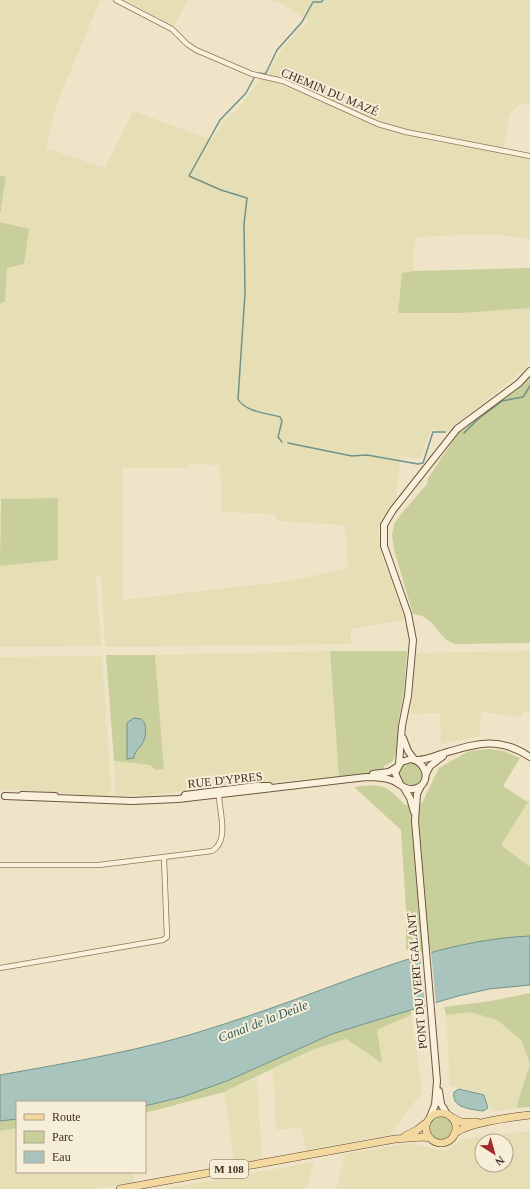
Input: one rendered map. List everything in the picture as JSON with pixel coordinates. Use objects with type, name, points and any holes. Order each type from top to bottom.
[{"type":"main road","points":[[415,821],[410,798],[396,775],[408,696],[413,640],[408,614],[385,551],[383,531],[393,510],[457,429],[519,383],[530,371]]},
{"type":"main road","points":[[402,731],[407,749],[415,760],[423,766],[426,775]]},
{"type":"main road","points":[[398,765],[405,760],[415,760],[450,752],[469,745],[487,743],[510,747],[530,757]]},
{"type":"main road","points":[[415,821],[417,794],[426,775],[432,764],[450,752]]},
{"type":"main road","name":"RUE D'YPRES","points":[[2,796],[37,794],[72,799],[136,801],[219,795],[389,772],[398,765]]},
{"type":"main road","name":"RUE D'YPRES","points":[[351,778],[377,777],[390,780],[402,786]]},
{"type":"main road","name":"RUE D'YPRES","points":[[167,799],[198,792],[256,786],[285,787]]},
{"type":"main road","points":[[402,786],[413,789],[421,786]]},
{"type":"main road","name":"PONT DU VERT GALANT","points":[[415,821],[437,1081],[435,1105],[428,1120]]},
{"type":"main road","points":[[437,1081],[441,1104],[456,1125],[454,1134]]},
{"type":"main road","points":[[489,1122],[467,1122],[439,1112],[428,1120],[426,1131],[430,1138],[435,1142],[443,1143],[462,1129],[507,1118],[530,1115]]},
{"type":"main road","name":"M 108","points":[[395,1139],[413,1132],[428,1120]]},
{"type":"main road","name":"M 108","points":[[120,1189],[395,1139],[430,1138]]},
{"type":"street","name":"CHEMIN DU MAZÉ","points":[[116,0],[172,29],[196,50],[252,74],[283,81],[382,125],[406,132],[530,156]]},
{"type":"street","points":[[0,864],[99,865],[212,851],[217,848],[222,839],[219,795]]},
{"type":"street","points":[[0,968],[163,940],[167,937],[164,858]]},
{"type":"shaded area","points":[[0,0],[100,0],[56,106],[46,148],[105,168],[133,111],[212,140],[224,121],[238,109],[260,79],[270,80],[385,128],[423,137],[439,143],[455,143],[530,158],[530,239],[492,234],[415,237],[413,271],[402,273],[398,313],[461,313],[530,308],[530,359],[526,368],[446,433],[432,428],[420,459],[401,456],[396,494],[398,495],[378,528],[378,533],[381,553],[405,620],[351,629],[351,644],[105,647],[101,575],[96,576],[101,646],[0,647],[0,566],[58,560],[58,498],[1,499],[0,501],[0,304],[5,300],[7,268],[28,229],[0,222],[6,177],[0,175]],"holes":[[[191,464],[220,465],[222,512],[275,514],[276,521],[345,525],[348,568],[290,581],[123,600],[122,468],[186,468]]]},
{"type":"shaded area","points":[[124,0],[188,0],[174,26]]},
{"type":"shaded area","points":[[271,0],[530,0],[530,105],[521,103],[509,115],[503,149],[412,131],[373,119],[292,82],[267,75],[283,47],[309,20],[280,3]]},
{"type":"shaded area","points":[[330,651],[339,777],[222,786],[142,796],[115,795],[114,761],[150,765],[156,770],[164,769],[155,655]]},
{"type":"shaded area","points":[[530,651],[530,714],[525,710],[520,717],[481,712],[480,736],[441,744],[440,713],[411,714],[415,653]]},
{"type":"shaded area","points":[[102,656],[111,788],[108,797],[44,791],[0,790],[0,657]]},
{"type":"shaded area","points":[[530,798],[530,867],[501,845]]},
{"type":"shaded area","points":[[470,1012],[497,1020],[521,1040],[530,1064],[516,1108],[492,1112],[485,1094],[450,1085],[446,1015]]},
{"type":"shaded area","points":[[411,1015],[422,1087],[420,1095],[389,1135],[306,1150],[301,1127],[276,1130],[273,1070],[314,1049],[346,1039],[382,1063],[377,1030]]},
{"type":"shaded area","points":[[257,1078],[262,1159],[235,1164],[224,1092]]},
{"type":"shaded area","points":[[16,1128],[16,1173],[133,1173],[134,1182],[94,1189],[0,1189],[0,1131]]},
{"type":"shaded area","points":[[530,1131],[530,1189],[336,1189],[345,1154],[410,1143],[439,1150],[447,1150],[463,1139],[474,1138],[474,1173],[514,1173],[513,1133]]},
{"type":"shaded area","points":[[314,1162],[307,1189],[161,1189],[180,1186]]},
{"type":"green space","points":[[0,175],[6,177],[0,216]]},
{"type":"green space","points":[[0,222],[29,229],[24,264],[7,268],[5,301],[0,304]]},
{"type":"green space","points":[[530,268],[530,308],[461,313],[398,313],[402,273],[413,271]]},
{"type":"green space","points":[[530,376],[530,643],[455,644],[448,641],[427,619],[413,614],[394,550],[392,534],[394,524],[427,484],[428,478],[463,426]]},
{"type":"green space","points":[[58,498],[58,560],[0,566],[1,499]]},
{"type":"green space","points":[[330,651],[407,651],[404,692],[398,722],[398,750],[392,762],[384,766],[384,771],[339,777]]},
{"type":"green space","points":[[106,655],[155,655],[164,769],[156,770],[150,765],[114,761]]},
{"type":"green space","points":[[490,749],[504,751],[520,758],[503,786],[528,802],[501,845],[530,867],[530,936],[468,944],[419,955],[417,947],[406,950],[406,908],[401,830],[354,787],[383,787],[393,793],[405,805],[422,803],[439,768],[469,751]]},
{"type":"green space","points":[[411,762],[416,763],[422,769],[422,779],[416,785],[411,786],[406,785],[400,779],[399,774],[400,769],[406,763]]},
{"type":"green space","points":[[530,993],[530,1064],[521,1040],[497,1020],[470,1012],[446,1015],[444,1007],[491,1001]]},
{"type":"green space","points":[[411,1010],[411,1015],[377,1030],[382,1063],[346,1039],[314,1049],[224,1092],[146,1113],[146,1106],[182,1097],[227,1081],[332,1034]]},
{"type":"green space","points":[[530,1064],[530,1107],[516,1108]]},
{"type":"green space","points":[[441,1115],[450,1118],[453,1127],[450,1136],[441,1139],[432,1136],[429,1127],[432,1118]]},
{"type":"green space","points":[[16,1119],[16,1128],[0,1131],[0,1121]]},
{"type":"water","points":[[134,718],[141,719],[145,724],[146,732],[142,744],[135,753],[134,758],[127,759],[127,723]]},
{"type":"water","name":"Canal de la Deûle","points":[[530,936],[530,985],[489,989],[458,996],[332,1034],[227,1081],[182,1097],[146,1106],[146,1101],[16,1101],[16,1119],[0,1121],[0,1075],[109,1055],[189,1035],[281,1005],[397,963],[449,948],[503,938]]},
{"type":"water","points":[[459,1089],[484,1095],[488,1108],[483,1111],[468,1109],[459,1105],[454,1098],[454,1092]]},
{"type":"pier","points":[[431,950],[436,1004],[425,1008],[420,952]]},
{"type":"waterway","points":[[259,73],[265,74],[277,50],[302,22],[313,2],[321,2],[323,0]]},
{"type":"waterway","points":[[254,78],[246,93],[220,120],[189,176],[221,190],[247,198],[244,224],[245,293],[238,399],[246,407],[280,417],[282,421],[278,437],[282,442]]},
{"type":"waterway","points":[[464,433],[477,420],[502,401],[523,397],[530,386]]},
{"type":"waterway","points":[[288,443],[352,456],[367,455],[418,464],[423,463],[433,432],[445,432]]}]
